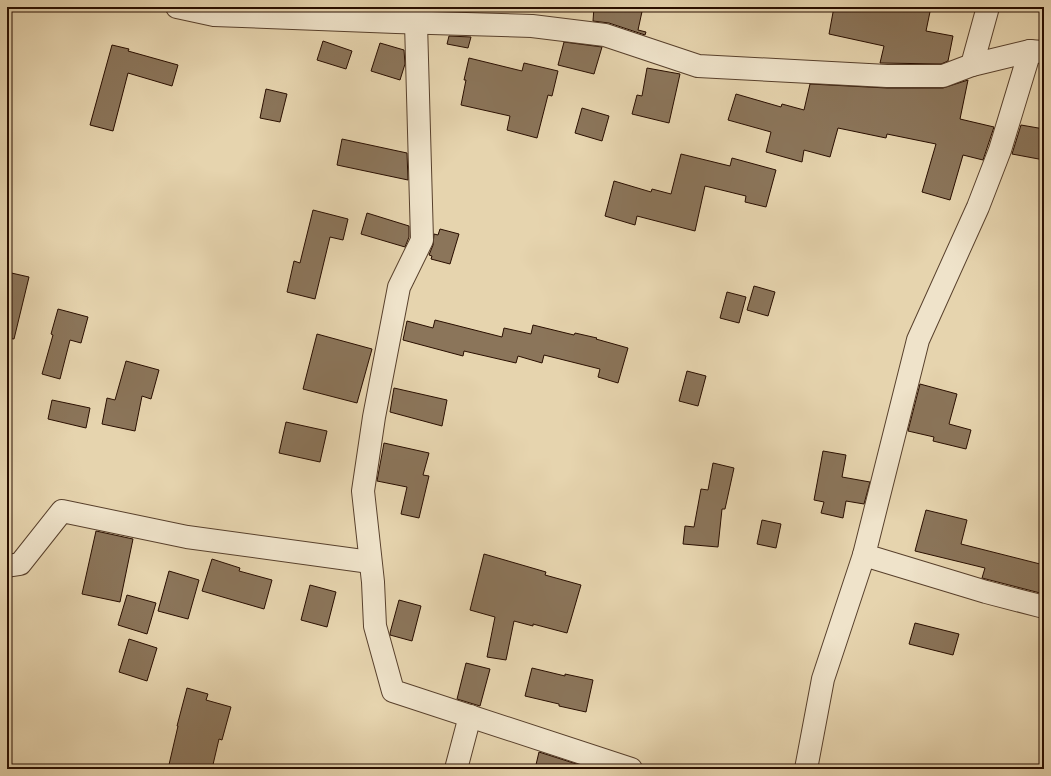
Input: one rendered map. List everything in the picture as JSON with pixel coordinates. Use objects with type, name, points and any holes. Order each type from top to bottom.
[{"type":"street","points":[[178,7],[214,15],[532,26],[605,35],[698,66],[886,76],[943,76],[972,65],[1037,51]]},
{"type":"street","points":[[972,65],[988,7]]},
{"type":"street","points":[[416,23],[422,240],[399,287],[374,417],[363,491],[373,582],[375,626],[393,691],[631,769]]},
{"type":"street","points":[[806,769],[823,679],[864,555],[918,340],[978,207],[1037,51]]},
{"type":"street","points":[[7,566],[20,564],[62,511],[187,537],[370,562]]},
{"type":"street","points":[[864,555],[986,592],[1044,607]]},
{"type":"street","points":[[456,769],[470,716]]},
{"type":"building","points":[[594,7],[643,7],[638,30],[646,32],[645,35],[609,23],[593,21]]},
{"type":"building","points":[[834,7],[931,7],[926,31],[953,36],[948,61],[941,64],[880,63],[884,46],[829,34]]},
{"type":"building","points":[[449,36],[471,37],[468,48],[447,44]]},
{"type":"building","points":[[323,41],[352,51],[346,69],[317,60]]},
{"type":"building","points":[[564,42],[602,47],[594,74],[558,65]]},
{"type":"building","points":[[380,43],[404,50],[405,64],[400,80],[371,71]]},
{"type":"building","points":[[112,45],[178,65],[172,86],[128,73],[113,131],[90,125]]},
{"type":"building","points":[[469,58],[522,71],[524,63],[558,71],[552,96],[548,95],[537,138],[507,130],[510,116],[461,105],[466,80],[464,80]]},
{"type":"building","points":[[647,68],[680,74],[669,123],[632,114],[637,95],[642,96]]},
{"type":"building","points":[[968,80],[960,119],[994,127],[983,160],[963,155],[950,200],[922,192],[936,144],[887,134],[886,138],[838,128],[830,157],[804,150],[802,162],[766,152],[771,132],[728,120],[736,94],[781,107],[782,104],[804,110],[810,84],[887,88],[943,88]]},
{"type":"building","points":[[266,89],[287,94],[280,122],[260,118]]},
{"type":"building","points":[[582,108],[609,116],[602,141],[575,133]]},
{"type":"building","points":[[1021,125],[1044,129],[1044,160],[1012,154]]},
{"type":"building","points":[[342,139],[407,153],[408,180],[337,165]]},
{"type":"building","points":[[681,154],[730,166],[732,158],[776,170],[766,207],[745,202],[746,196],[705,186],[695,231],[637,216],[635,225],[605,216],[614,181],[651,192],[652,189],[671,194]]},
{"type":"building","points":[[313,210],[348,219],[343,240],[330,237],[315,299],[287,292],[294,261],[300,263]]},
{"type":"building","points":[[367,213],[409,226],[409,237],[405,247],[361,234]]},
{"type":"building","points":[[440,229],[459,234],[450,264],[431,259],[432,256],[429,255],[433,245],[434,234],[438,235]]},
{"type":"building","points":[[7,272],[29,277],[14,339],[7,338]]},
{"type":"building","points":[[754,286],[775,292],[768,316],[747,310]]},
{"type":"building","points":[[727,292],[746,297],[739,323],[720,318]]},
{"type":"building","points":[[58,309],[88,317],[81,343],[70,340],[60,379],[42,374],[53,335],[51,334]]},
{"type":"building","points":[[435,320],[502,337],[504,328],[531,334],[533,325],[574,335],[575,333],[597,338],[596,339],[628,348],[618,383],[598,377],[600,369],[544,355],[542,363],[518,356],[516,363],[464,351],[463,356],[403,340],[407,321],[433,328]]},
{"type":"building","points":[[317,334],[372,349],[357,403],[303,389]]},
{"type":"building","points":[[126,361],[159,370],[151,399],[142,396],[135,431],[102,424],[107,398],[115,400]]},
{"type":"building","points":[[687,371],[706,376],[698,406],[679,401]]},
{"type":"building","points":[[920,384],[957,394],[949,424],[971,430],[966,449],[933,441],[934,437],[908,431]]},
{"type":"building","points":[[394,388],[447,400],[442,426],[390,412]]},
{"type":"building","points":[[52,400],[90,408],[86,428],[48,419]]},
{"type":"building","points":[[286,422],[327,431],[320,462],[279,453]]},
{"type":"building","points":[[384,443],[429,453],[423,475],[429,476],[419,518],[401,514],[407,487],[377,481]]},
{"type":"building","points":[[823,451],[846,455],[842,477],[870,482],[864,504],[846,501],[843,518],[821,513],[824,502],[814,500]]},
{"type":"building","points":[[713,463],[734,468],[725,509],[722,509],[718,547],[683,544],[685,526],[694,527],[701,489],[708,490]]},
{"type":"building","points":[[926,510],[967,520],[961,544],[1044,565],[1044,594],[982,578],[985,568],[915,551]]},
{"type":"building","points":[[762,520],[781,524],[776,548],[757,544]]},
{"type":"building","points":[[96,531],[133,539],[120,602],[82,594]]},
{"type":"building","points":[[484,554],[546,572],[545,575],[581,585],[567,633],[533,624],[533,626],[514,621],[506,660],[487,657],[495,617],[470,610]]},
{"type":"building","points":[[212,559],[240,568],[239,571],[272,580],[264,609],[202,591]]},
{"type":"building","points":[[169,571],[199,580],[188,619],[158,611]]},
{"type":"building","points":[[310,585],[336,592],[327,627],[301,620]]},
{"type":"building","points":[[127,595],[156,603],[147,634],[118,625]]},
{"type":"building","points":[[399,600],[421,606],[412,641],[390,635]]},
{"type":"building","points":[[915,623],[959,634],[953,655],[909,644]]},
{"type":"building","points":[[129,639],[157,648],[147,681],[119,672]]},
{"type":"building","points":[[466,663],[490,669],[480,706],[457,699]]},
{"type":"building","points":[[532,668],[565,676],[565,674],[593,680],[586,712],[525,696]]},
{"type":"building","points":[[187,688],[208,694],[206,700],[231,707],[222,740],[219,739],[212,769],[168,769]]},
{"type":"building","points":[[539,752],[589,768],[589,769],[535,769]]}]
